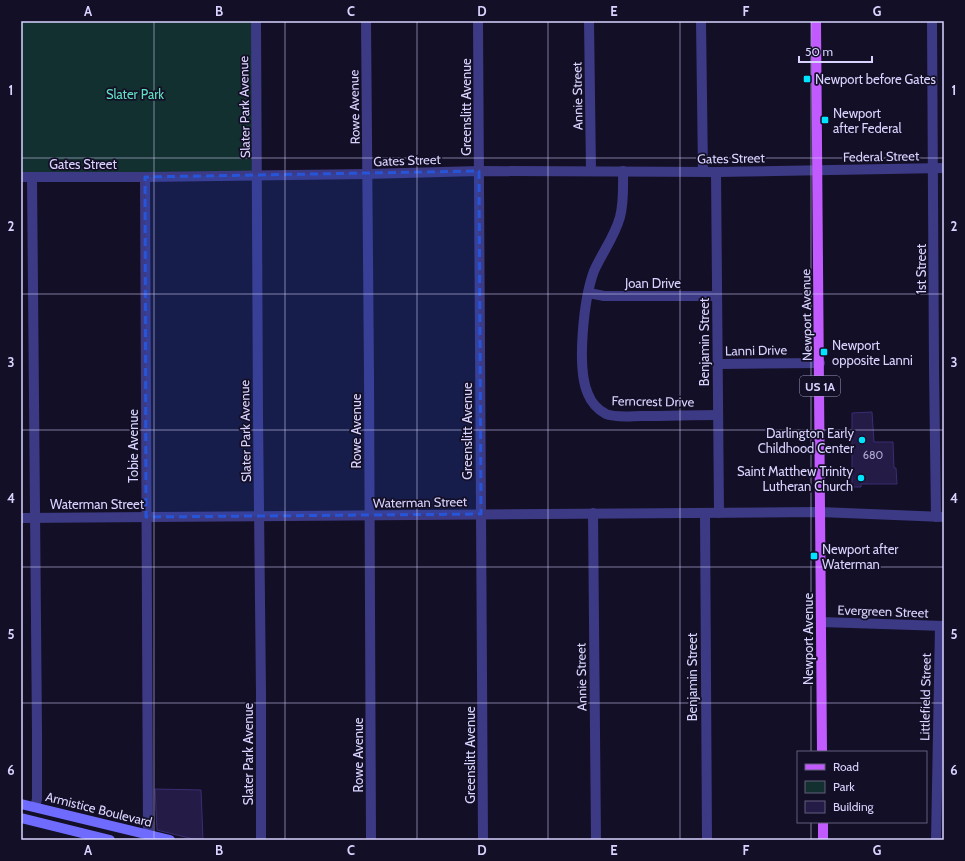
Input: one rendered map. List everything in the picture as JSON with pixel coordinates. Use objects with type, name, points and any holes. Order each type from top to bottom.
[{"type":"main road","name":"Newport Avenue","points":[[816,21],[822,751]]},
{"type":"main road","name":"Armistice Boulevard","points":[[21,804],[170,840]]},
{"type":"main road","points":[[21,818],[110,840]]},
{"type":"main road","points":[[823,823],[823,840]]},
{"type":"street","name":"Slater Park Avenue","points":[[256,21],[259,516],[262,694],[261,840]]},
{"type":"street","name":"Rowe Avenue","points":[[366,21],[371,840]]},
{"type":"street","name":"Greenslitt Avenue","points":[[478,21],[483,840]]},
{"type":"street","name":"Annie Street","points":[[589,21],[591,172]]},
{"type":"street","points":[[702,21],[703,172]]},
{"type":"street","name":"1st Street","points":[[932,21],[933,169],[939,368],[940,517]]},
{"type":"street","name":"Federal Street","points":[[817,170],[944,168]]},
{"type":"street","name":"Gates Street","points":[[21,177],[145,177],[479,171],[716,172],[817,170]]},
{"type":"street","name":"Ferncrest Drive","points":[[623,171],[623,204],[621,216],[594,272],[583,329],[584,379],[588,394],[596,408],[607,414],[624,416],[718,415]]},
{"type":"street","name":"Benjamin Street","points":[[716,172],[719,513]]},
{"type":"street","points":[[32,176],[36,807]]},
{"type":"street","name":"Tobie Avenue","points":[[145,177],[148,835]]},
{"type":"street","name":"Joan Drive","points":[[589,293],[604,296],[717,296]]},
{"type":"street","name":"Lanni Drive","points":[[718,364],[820,363]]},
{"type":"street","name":"Waterman Street","points":[[21,518],[820,512],[940,517]]},
{"type":"street","name":"Annie Street","points":[[593,513],[596,840]]},
{"type":"street","name":"Benjamin Street","points":[[705,513],[707,840]]},
{"type":"street","name":"Evergreen Street","points":[[821,622],[942,626]]},
{"type":"street","name":"Littlefield Street","points":[[936,840],[942,626]]},
{"type":"highlighted area","points":[[479,171],[481,514],[146,517],[145,177]]},
{"type":"green space","name":"Slater Park","points":[[21,21],[255,21],[254,172],[21,176]]},
{"type":"building","points":[[872,412],[874,442],[893,442],[894,468],[896,468],[897,484],[861,484],[861,487],[852,487],[852,413]]},
{"type":"building","points":[[155,789],[201,790],[203,840],[197,840],[157,830]]},
{"type":"place","name":"Newport before Gates","points":[[807,79]]},
{"type":"place","name":"Newport after Federal","points":[[825,120]]},
{"type":"place","name":"Newport opposite Lanni","points":[[824,352]]},
{"type":"place","name":"Darlington Early Childhood Center","points":[[862,440]]},
{"type":"place","name":"Saint Matthew Trinity Lutheran Church","points":[[861,478]]},
{"type":"place","name":"Newport after Waterman","points":[[814,556]]}]
